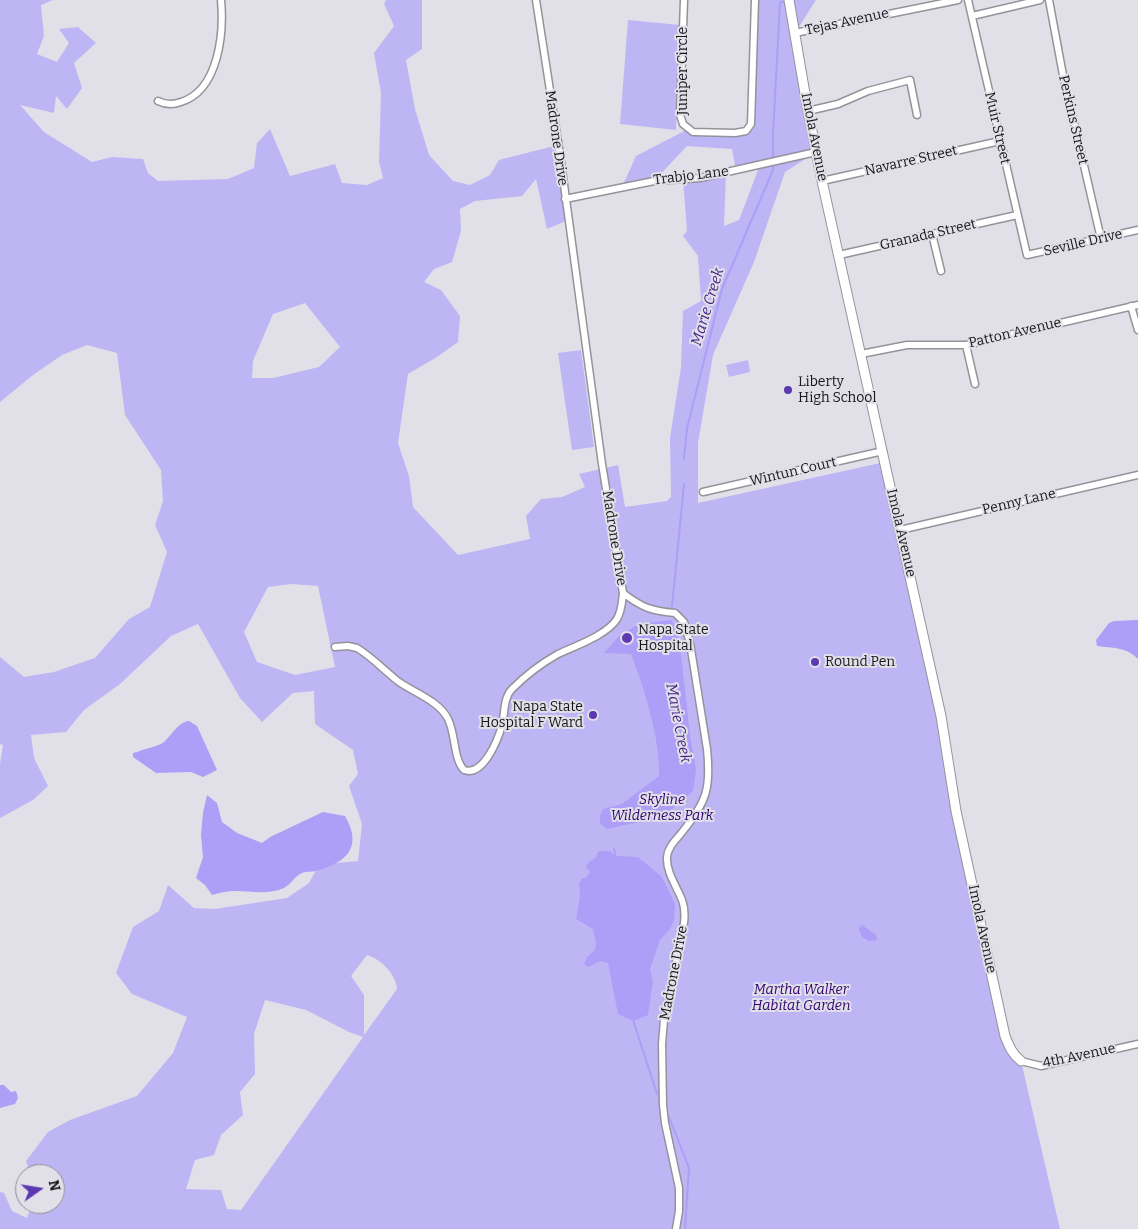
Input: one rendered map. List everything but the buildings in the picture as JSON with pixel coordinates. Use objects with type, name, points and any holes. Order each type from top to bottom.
[{"type":"street","points":[[158,101],[170,104],[186,100],[198,91],[207,78],[215,64],[219,50],[222,22],[221,0]]},
{"type":"street","name":"Madrone Drive","points":[[536,0],[622,593],[643,607],[656,611],[675,613],[684,622],[690,643],[708,765],[707,790],[704,800],[670,848],[667,858],[668,867],[685,912],[664,1020],[662,1044],[664,1114],[680,1200],[676,1229]]},
{"type":"street","name":"Juniper Circle","points":[[684,0],[680,115],[683,124],[694,132],[735,133],[746,131],[751,124],[755,0]]},
{"type":"street","name":"Imola Avenue","points":[[789,0],[822,181],[941,716],[956,811],[1005,1036],[1009,1047],[1021,1061]]},
{"type":"street","name":"Tejas Avenue","points":[[795,33],[958,0]]},
{"type":"street","name":"Muir Street","points":[[968,0],[1027,255]]},
{"type":"street","points":[[972,16],[1040,0]]},
{"type":"street","name":"Perkins Street","points":[[1048,0],[1100,239]]},
{"type":"street","points":[[808,111],[838,104],[868,91],[910,80],[918,115]]},
{"type":"street","name":"Navarre Street","points":[[822,181],[1000,141]]},
{"type":"street","name":"Trabjo Lane","points":[[566,199],[654,181],[700,178],[816,152]]},
{"type":"street","name":"Granada Street","points":[[839,255],[1018,215]]},
{"type":"street","name":"Seville Drive","points":[[1027,255],[1138,230]]},
{"type":"street","points":[[932,234],[941,271]]},
{"type":"street","points":[[1135,306],[1138,330]]},
{"type":"street","name":"Patton Avenue","points":[[861,354],[907,345],[966,345],[1135,306]]},
{"type":"street","points":[[966,345],[976,384]]},
{"type":"street","name":"Wintun Court","points":[[703,492],[883,452]]},
{"type":"street","name":"Penny Lane","points":[[900,530],[1138,475]]},
{"type":"street","points":[[335,647],[348,646],[357,648],[401,683],[441,710],[453,731],[459,764],[464,770],[471,772],[479,769],[495,744],[511,690],[525,677],[557,655],[574,648],[613,624],[621,611],[622,593]]},
{"type":"street","name":"4th Avenue","points":[[1021,1061],[1042,1066],[1138,1044]]},
{"type":"green space","name":"Skyline Wilderness Park","points":[[0,0],[53,0],[41,5],[44,36],[37,54],[57,62],[69,43],[59,29],[78,27],[96,43],[74,63],[82,88],[67,109],[56,96],[54,113],[20,105],[44,132],[92,162],[112,157],[143,159],[148,173],[158,181],[228,179],[254,168],[257,143],[270,129],[290,176],[335,164],[342,183],[367,185],[383,178],[379,162],[381,93],[374,53],[394,26],[384,4],[386,0],[422,0],[422,49],[406,60],[415,109],[429,155],[453,181],[470,185],[490,175],[499,160],[558,145],[568,220],[547,229],[536,179],[522,196],[475,201],[460,209],[461,231],[452,262],[434,269],[424,282],[441,290],[460,316],[458,342],[408,374],[398,443],[409,476],[413,507],[458,555],[530,539],[526,516],[541,499],[562,497],[585,487],[579,474],[618,465],[625,507],[667,501],[671,497],[670,438],[681,367],[683,311],[701,301],[698,256],[683,236],[687,231],[683,179],[726,173],[724,226],[739,220],[760,165],[736,170],[732,149],[687,146],[654,181],[622,187],[636,156],[688,129],[746,131],[751,124],[755,0],[816,0],[795,33],[816,152],[785,172],[754,262],[713,355],[698,443],[698,503],[885,462],[1005,1036],[1021,1061],[1060,1229],[0,1229],[0,1192],[4,1193],[15,1214],[27,1218],[28,1214],[65,1214],[65,1164],[27,1164],[26,1161],[48,1132],[70,1120],[137,1096],[173,1053],[187,1017],[132,994],[116,973],[133,927],[159,911],[168,885],[194,908],[215,909],[287,898],[309,883],[315,872],[337,863],[358,861],[362,824],[349,786],[358,774],[353,750],[315,724],[314,691],[293,693],[262,722],[240,698],[198,624],[171,636],[120,684],[84,710],[66,732],[31,735],[34,758],[48,786],[33,800],[0,818],[0,764],[3,745],[0,744],[0,657],[24,677],[54,672],[95,658],[129,619],[150,607],[167,552],[155,525],[163,501],[161,470],[125,415],[117,353],[87,345],[62,355],[33,375],[0,402]],"holes":[[[305,303],[340,347],[319,367],[273,378],[252,378],[253,361],[273,314]],[[291,584],[318,586],[335,667],[295,675],[257,662],[244,632],[268,587]],[[367,955],[387,968],[394,978],[397,989],[364,1035],[364,995],[351,976]],[[265,1000],[306,1010],[363,1037],[241,1210],[227,1209],[221,1190],[186,1189],[195,1160],[214,1155],[221,1135],[243,1115],[240,1092],[255,1074],[254,1034]]]},
{"type":"green space","points":[[628,20],[680,25],[676,130],[620,124]]},
{"type":"green space","points":[[581,350],[594,447],[572,450],[558,353]]},
{"type":"green space","points":[[748,360],[750,372],[729,377],[726,365]]},
{"type":"water","points":[[672,620],[680,645],[690,735],[696,770],[693,791],[672,809],[653,819],[607,829],[600,823],[600,815],[603,809],[622,804],[659,776],[659,761],[651,714],[631,654],[604,653],[620,635],[639,624]]},
{"type":"water","points":[[1138,620],[1138,659],[1124,650],[1097,646],[1096,640],[1109,623]]},
{"type":"water","points":[[189,721],[197,726],[217,770],[203,777],[191,772],[156,773],[133,757],[133,753],[161,744],[178,726]]},
{"type":"water","points":[[207,795],[217,803],[222,822],[237,833],[262,843],[270,837],[323,812],[345,816],[350,827],[352,845],[344,858],[337,863],[317,871],[302,873],[284,888],[266,892],[232,891],[212,895],[205,885],[196,878],[203,857],[201,835]]},
{"type":"water","points":[[600,851],[610,851],[616,856],[638,857],[662,877],[675,904],[674,920],[670,929],[660,940],[650,969],[653,982],[648,1015],[633,1021],[618,1014],[608,963],[600,961],[588,967],[584,964],[587,957],[595,950],[596,942],[593,929],[576,919],[580,895],[579,884],[582,878],[586,878],[590,872],[586,866],[596,858],[597,853]]},
{"type":"water","points":[[862,925],[876,935],[877,940],[869,941],[862,937],[859,929]]},
{"type":"water","points":[[0,1085],[4,1085],[11,1092],[16,1091],[18,1098],[15,1104],[0,1108]]},
{"type":"waterway","name":"Marie Creek","points":[[773,157],[780,3],[785,1]]},
{"type":"waterway","name":"Marie Creek","points":[[684,459],[687,428],[722,289],[773,167]]},
{"type":"waterway","name":"Marie Creek","points":[[672,607],[684,484]]},
{"type":"waterway","name":"Marie Creek","points":[[614,849],[616,858]]},
{"type":"waterway","name":"Marie Creek","points":[[633,1020],[657,1094]]},
{"type":"waterway","name":"Marie Creek","points":[[669,1117],[689,1168],[685,1229]]},
{"type":"place","name":"Liberty High School","points":[[788,390]]},
{"type":"place","name":"Napa State Hospital","points":[[627,638]]},
{"type":"place","name":"Round Pen","points":[[815,662]]},
{"type":"place","name":"Napa State Hospital F Ward","points":[[593,715]]},
{"type":"park label","name":"Martha Walker Habitat Garden","points":[[801,998]]}]
